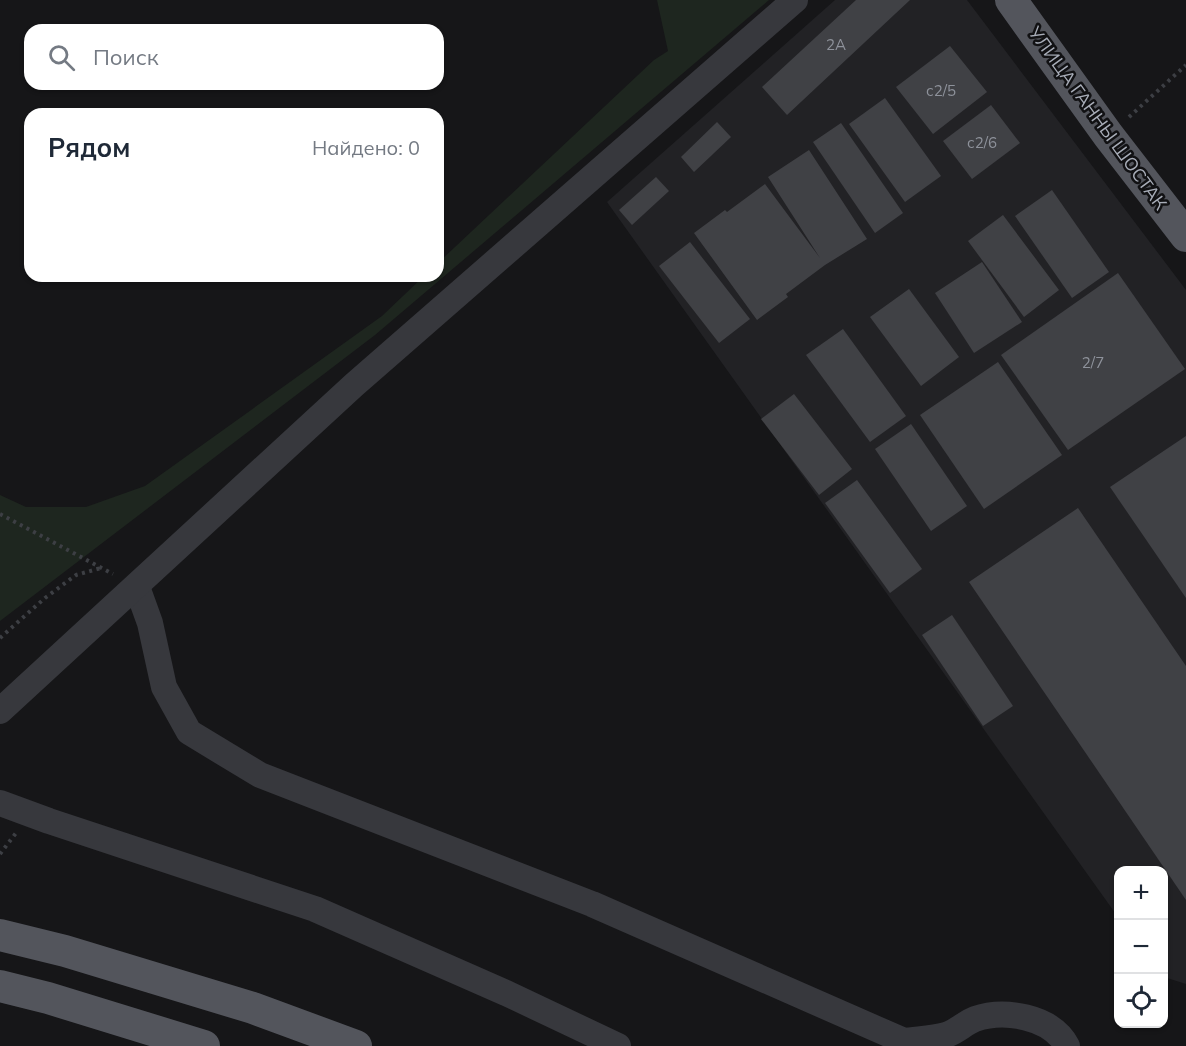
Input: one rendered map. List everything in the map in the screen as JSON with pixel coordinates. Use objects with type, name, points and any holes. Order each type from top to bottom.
[{"type":"main road","name":"УЛИЦА ГАННЫ ШОСТАК","points":[[1011,0],[1108,135],[1186,236]]},
{"type":"main road","points":[[0,935],[65,951],[253,1008],[356,1046]]},
{"type":"main road","points":[[0,986],[48,998],[204,1046]]},
{"type":"street","points":[[0,711],[354,386],[795,0]]},
{"type":"street","points":[[137,587],[150,623],[164,687],[189,732],[260,775],[592,904],[904,1041],[947,1035],[975,1019],[1004,1013],[1039,1020],[1064,1040],[1067,1046]]},
{"type":"street","points":[[0,803],[315,909],[495,988],[618,1046]]},
{"type":"path","points":[[1108,135],[1186,65]]},
{"type":"path","points":[[0,514],[137,587]]},
{"type":"path","points":[[0,638],[45,598],[76,575],[102,568]]},
{"type":"path","points":[[0,854],[13,837]]},
{"type":"shaded area","points":[[657,0],[769,0],[444,276],[444,257],[654,60],[668,51]]},
{"type":"shaded area","points":[[835,0],[967,0],[1186,290],[1186,984],[1168,978],[1168,866],[1114,866],[1114,911],[607,202]]},
{"type":"shaded area","points":[[418,282],[437,282],[375,335],[0,621],[0,495],[26,507],[86,507],[145,486],[382,316]]},
{"type":"building","points":[[856,0],[910,0],[787,115],[762,87]]},
{"type":"building","points":[[950,46],[987,92],[933,134],[896,87]]},
{"type":"building","points":[[885,98],[941,176],[905,202],[849,124]]},
{"type":"building","points":[[991,105],[1020,143],[972,179],[943,141]]},
{"type":"building","points":[[717,122],[731,137],[694,172],[681,157]]},
{"type":"building","points":[[841,123],[903,213],[875,233],[813,142]]},
{"type":"building","points":[[809,150],[867,239],[825,265],[786,294],[788,297],[757,320],[694,233],[765,184],[820,258],[768,177]]},
{"type":"building","points":[[656,177],[669,191],[632,225],[619,210]]},
{"type":"building","points":[[1052,190],[1109,272],[1072,298],[1015,216]]},
{"type":"building","points":[[1003,215],[1059,290],[1024,317],[968,241]]},
{"type":"building","points":[[690,242],[750,319],[719,343],[659,266]]},
{"type":"building","points":[[982,262],[1022,322],[974,353],[935,293]]},
{"type":"building","points":[[1118,273],[1185,369],[1068,450],[1001,355]]},
{"type":"building","points":[[909,289],[959,357],[921,386],[870,317]]},
{"type":"building","points":[[843,329],[906,416],[870,442],[806,355]]},
{"type":"building","points":[[998,362],[1062,455],[984,509],[920,415]]},
{"type":"building","points":[[794,394],[852,469],[819,495],[761,419]]},
{"type":"building","points":[[911,424],[967,506],[931,531],[875,449]]},
{"type":"building","points":[[1186,436],[1186,598],[1110,487]]},
{"type":"building","points":[[857,480],[922,569],[890,593],[825,503]]},
{"type":"building","points":[[1078,508],[1186,666],[1186,900],[1168,874],[1168,866],[1163,866],[969,582]]},
{"type":"building","points":[[952,615],[1013,706],[983,726],[922,635]]}]
